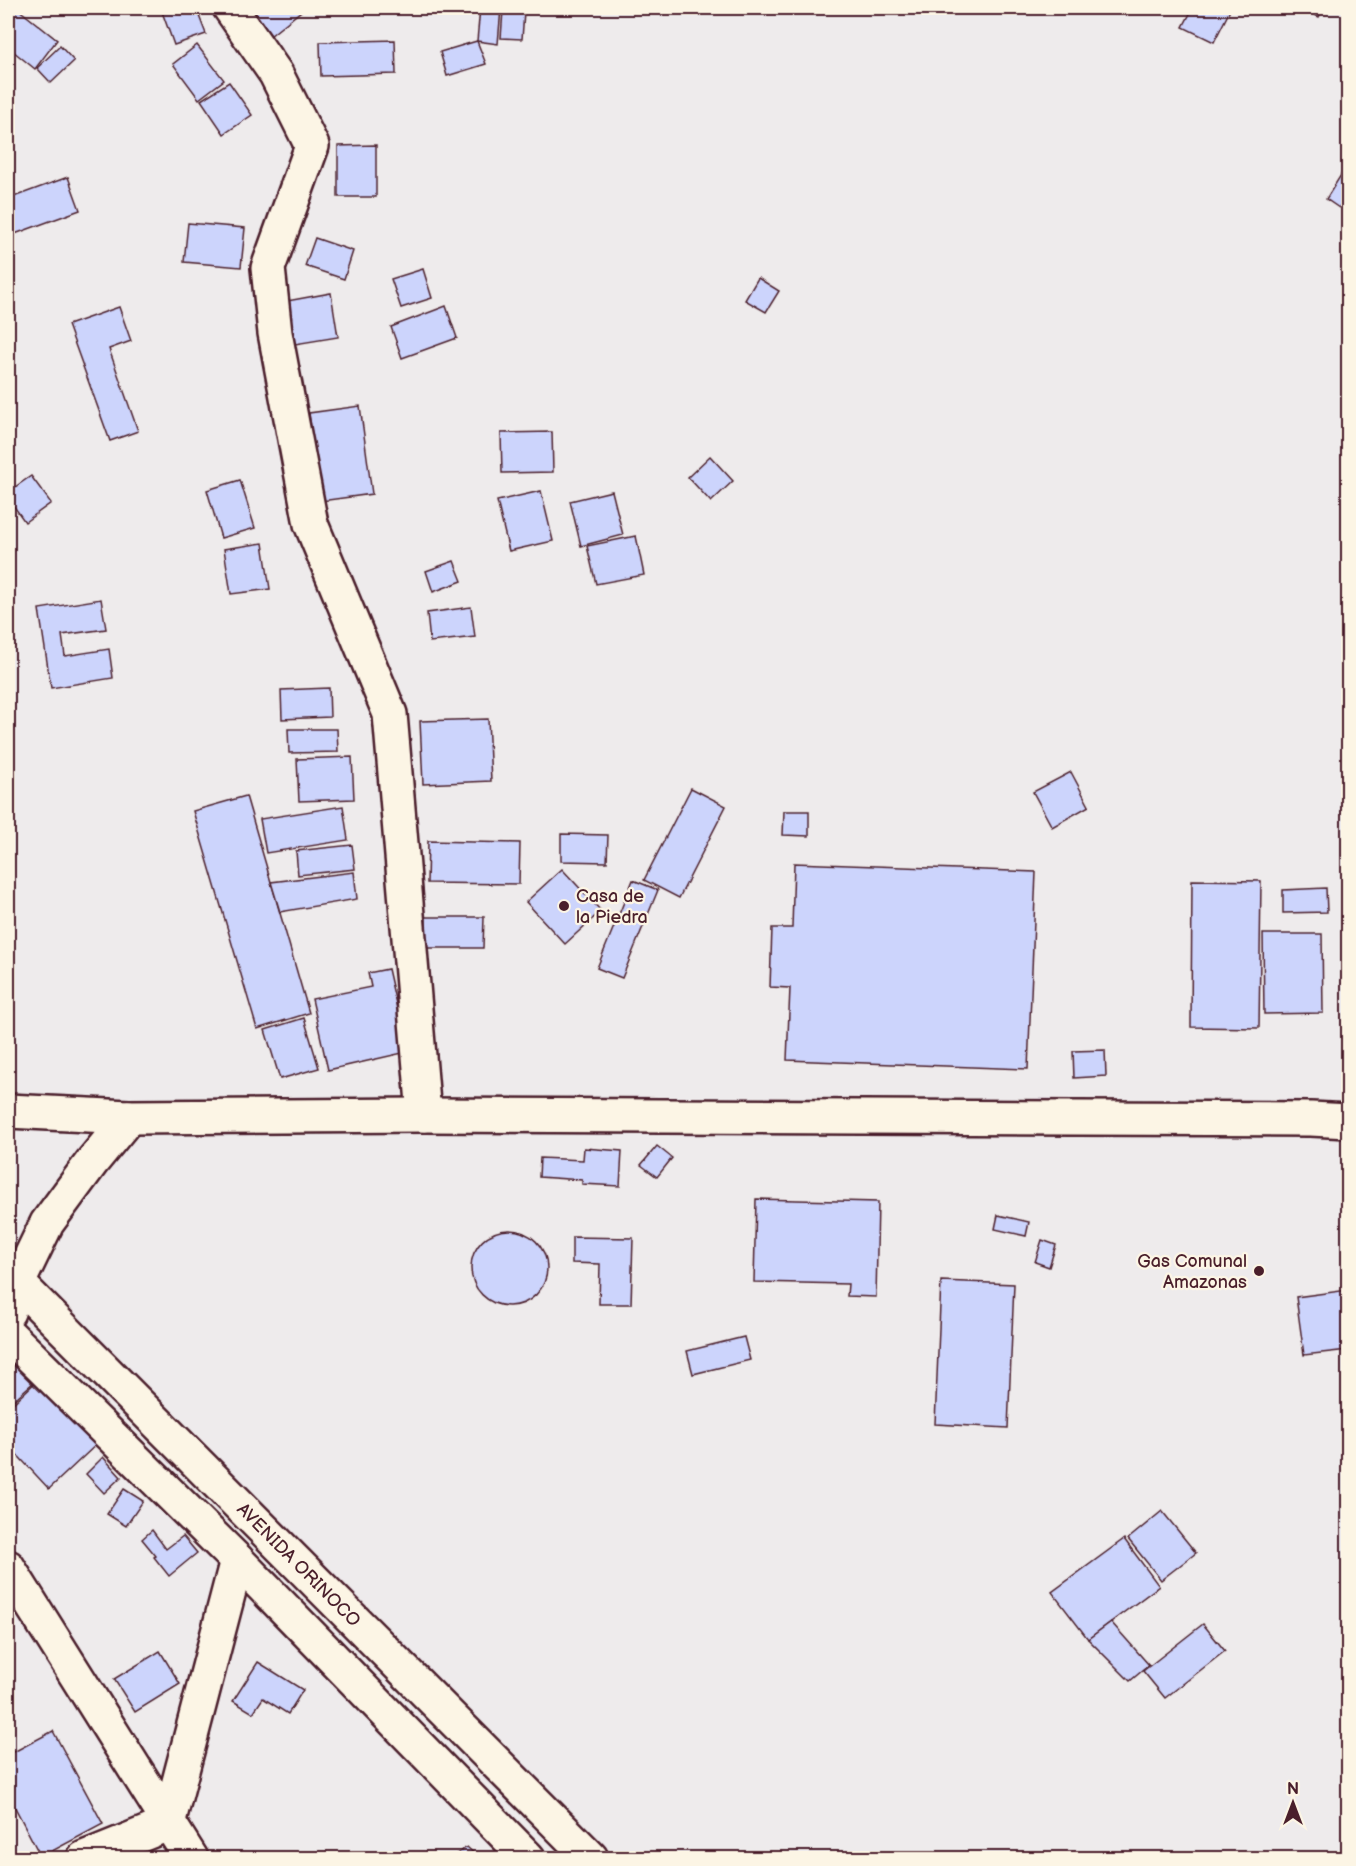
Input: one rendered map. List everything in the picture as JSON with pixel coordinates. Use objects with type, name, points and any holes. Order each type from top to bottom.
[{"type":"street","points":[[230,8],[276,74],[312,146],[268,268],[275,333],[311,524],[390,714],[424,1115]]},
{"type":"street","points":[[8,1111],[129,1116],[424,1115],[1348,1121]]},
{"type":"street","points":[[11,1289],[47,1223],[129,1116]]},
{"type":"street","name":"AVENIDA ORINOCO","points":[[11,1289],[591,1858]]},
{"type":"street","points":[[8,1334],[237,1560],[528,1858]]},
{"type":"street","points":[[168,1824],[237,1560]]},
{"type":"street","points":[[8,1567],[190,1858]]},
{"type":"street","points":[[84,1858],[168,1824]]},
{"type":"building","points":[[196,8],[206,34],[174,45],[161,9]]},
{"type":"building","points":[[247,8],[299,8],[301,11],[270,36]]},
{"type":"building","points":[[480,8],[501,8],[498,44],[477,41]]},
{"type":"building","points":[[1193,8],[1231,8],[1214,42],[1183,27]]},
{"type":"building","points":[[1300,8],[1323,8],[1319,17]]},
{"type":"building","points":[[18,9],[57,40],[35,69],[8,47],[8,22]]},
{"type":"building","points":[[503,10],[524,12],[522,39],[501,38]]},
{"type":"building","points":[[395,40],[396,74],[321,76],[320,42]]},
{"type":"building","points":[[477,41],[486,64],[447,76],[440,52]]},
{"type":"building","points":[[197,45],[224,80],[199,99],[173,64]]},
{"type":"building","points":[[60,46],[74,61],[51,83],[37,68]]},
{"type":"building","points":[[229,82],[252,115],[224,134],[201,100]]},
{"type":"building","points":[[376,145],[376,197],[338,197],[338,146]]},
{"type":"building","points":[[1344,170],[1348,173],[1348,193],[1339,208],[1326,199]]},
{"type":"building","points":[[68,177],[80,210],[12,235],[8,223],[8,199]]},
{"type":"building","points":[[188,223],[245,228],[241,267],[184,262]]},
{"type":"building","points":[[315,238],[353,251],[344,279],[305,266]]},
{"type":"building","points":[[423,269],[432,298],[401,308],[391,279]]},
{"type":"building","points":[[758,278],[779,291],[766,312],[745,300]]},
{"type":"building","points":[[331,293],[338,337],[283,346],[276,303]]},
{"type":"building","points":[[446,306],[457,338],[402,358],[391,327]]},
{"type":"building","points":[[119,307],[131,341],[109,349],[138,431],[110,441],[68,325]]},
{"type":"building","points":[[360,406],[372,494],[321,501],[309,413]]},
{"type":"building","points":[[552,432],[553,472],[502,473],[501,433]]},
{"type":"building","points":[[710,456],[733,481],[711,502],[688,477]]},
{"type":"building","points":[[31,476],[51,503],[25,522],[8,498],[8,492]]},
{"type":"building","points":[[240,480],[255,528],[221,538],[207,490]]},
{"type":"building","points":[[541,491],[553,541],[509,551],[497,501]]},
{"type":"building","points":[[612,491],[623,535],[581,546],[570,501]]},
{"type":"building","points":[[636,536],[644,575],[596,584],[587,546]]},
{"type":"building","points":[[263,543],[270,589],[231,594],[224,549]]},
{"type":"building","points":[[454,561],[462,581],[433,592],[426,571]]},
{"type":"building","points":[[101,599],[106,629],[62,635],[65,656],[109,649],[113,678],[51,688],[39,609]]},
{"type":"building","points":[[471,607],[475,637],[430,642],[427,613]]},
{"type":"building","points":[[329,688],[330,717],[282,719],[281,690]]},
{"type":"building","points":[[488,719],[491,781],[423,784],[420,721]]},
{"type":"building","points":[[288,729],[337,729],[338,752],[289,753]]},
{"type":"building","points":[[352,757],[354,799],[299,801],[297,759]]},
{"type":"building","points":[[1071,772],[1089,806],[1052,827],[1033,792]]},
{"type":"building","points":[[691,788],[726,806],[679,898],[644,880]]},
{"type":"building","points":[[246,796],[309,1013],[257,1029],[193,811]]},
{"type":"building","points":[[343,806],[348,840],[266,853],[260,819]]},
{"type":"building","points":[[784,811],[809,811],[809,836],[783,835]]},
{"type":"building","points":[[561,834],[608,835],[607,862],[561,861]]},
{"type":"building","points":[[428,841],[520,843],[519,884],[427,883]]},
{"type":"building","points":[[352,845],[355,869],[298,875],[296,851]]},
{"type":"building","points":[[794,863],[1036,872],[1028,1069],[787,1060],[790,988],[770,987],[772,928],[792,928]]},
{"type":"building","name":"Casa de la Piedra","points":[[562,869],[601,911],[565,944],[526,902]]},
{"type":"building","points":[[354,872],[357,899],[280,912],[271,882]]},
{"type":"building","points":[[633,880],[658,890],[622,978],[597,968]]},
{"type":"building","points":[[1192,880],[1261,881],[1259,1028],[1191,1027]]},
{"type":"building","points":[[1326,888],[1327,912],[1283,913],[1283,890]]},
{"type":"building","points":[[426,917],[484,917],[483,948],[426,948]]},
{"type":"building","points":[[1263,934],[1322,934],[1323,1013],[1264,1014]]},
{"type":"building","points":[[388,969],[407,1052],[328,1070],[312,999],[371,987],[368,973]]},
{"type":"building","points":[[304,1018],[319,1068],[280,1079],[265,1030]]},
{"type":"building","points":[[1105,1050],[1106,1076],[1074,1078],[1073,1051]]},
{"type":"building","points":[[657,1146],[672,1158],[657,1177],[641,1165]]},
{"type":"building","points":[[584,1148],[622,1151],[620,1186],[582,1184],[582,1180],[539,1177],[540,1158],[583,1160]]},
{"type":"building","points":[[756,1199],[878,1202],[876,1297],[847,1296],[848,1284],[754,1282]]},
{"type":"building","points":[[998,1215],[1029,1222],[1026,1236],[995,1229]]},
{"type":"building","points":[[509,1230],[523,1233],[536,1241],[544,1254],[547,1268],[544,1282],[536,1295],[523,1303],[509,1306],[495,1303],[482,1295],[474,1282],[471,1268],[474,1254],[482,1241],[495,1233]]},
{"type":"building","points":[[572,1237],[633,1238],[631,1304],[599,1304],[600,1264],[572,1263]]},
{"type":"building","points":[[1042,1240],[1056,1245],[1049,1267],[1035,1262]]},
{"type":"building","points":[[941,1281],[1014,1284],[1008,1428],[935,1424]]},
{"type":"building","points":[[1348,1290],[1348,1350],[1304,1355],[1296,1297]]},
{"type":"building","points":[[744,1337],[750,1360],[693,1374],[687,1351]]},
{"type":"building","points":[[8,1350],[35,1381],[8,1405]]},
{"type":"building","points":[[40,1378],[99,1442],[49,1489],[8,1445],[8,1408]]},
{"type":"building","points":[[103,1457],[121,1477],[104,1493],[86,1474]]},
{"type":"building","points":[[124,1489],[143,1501],[126,1526],[107,1514]]},
{"type":"building","points":[[1162,1511],[1196,1553],[1161,1580],[1128,1539]]},
{"type":"building","points":[[152,1530],[166,1549],[183,1536],[197,1553],[169,1576],[142,1539]]},
{"type":"building","points":[[1124,1539],[1159,1586],[1088,1639],[1052,1592]]},
{"type":"building","points":[[1111,1622],[1149,1665],[1130,1681],[1088,1639]]},
{"type":"building","points":[[1203,1624],[1225,1651],[1165,1698],[1143,1671]]},
{"type":"building","points":[[160,1651],[180,1684],[135,1712],[114,1679]]},
{"type":"building","points":[[258,1662],[303,1690],[288,1714],[263,1698],[253,1713],[233,1701]]},
{"type":"building","points":[[53,1731],[103,1824],[41,1857],[8,1794],[8,1755]]},
{"type":"building","points":[[467,1847],[479,1858],[451,1858]]},
{"type":"place","name":"Casa de la Piedra","points":[[564,906]]},
{"type":"place","name":"Gas Comunal Amazonas","points":[[1259,1271]]}]
